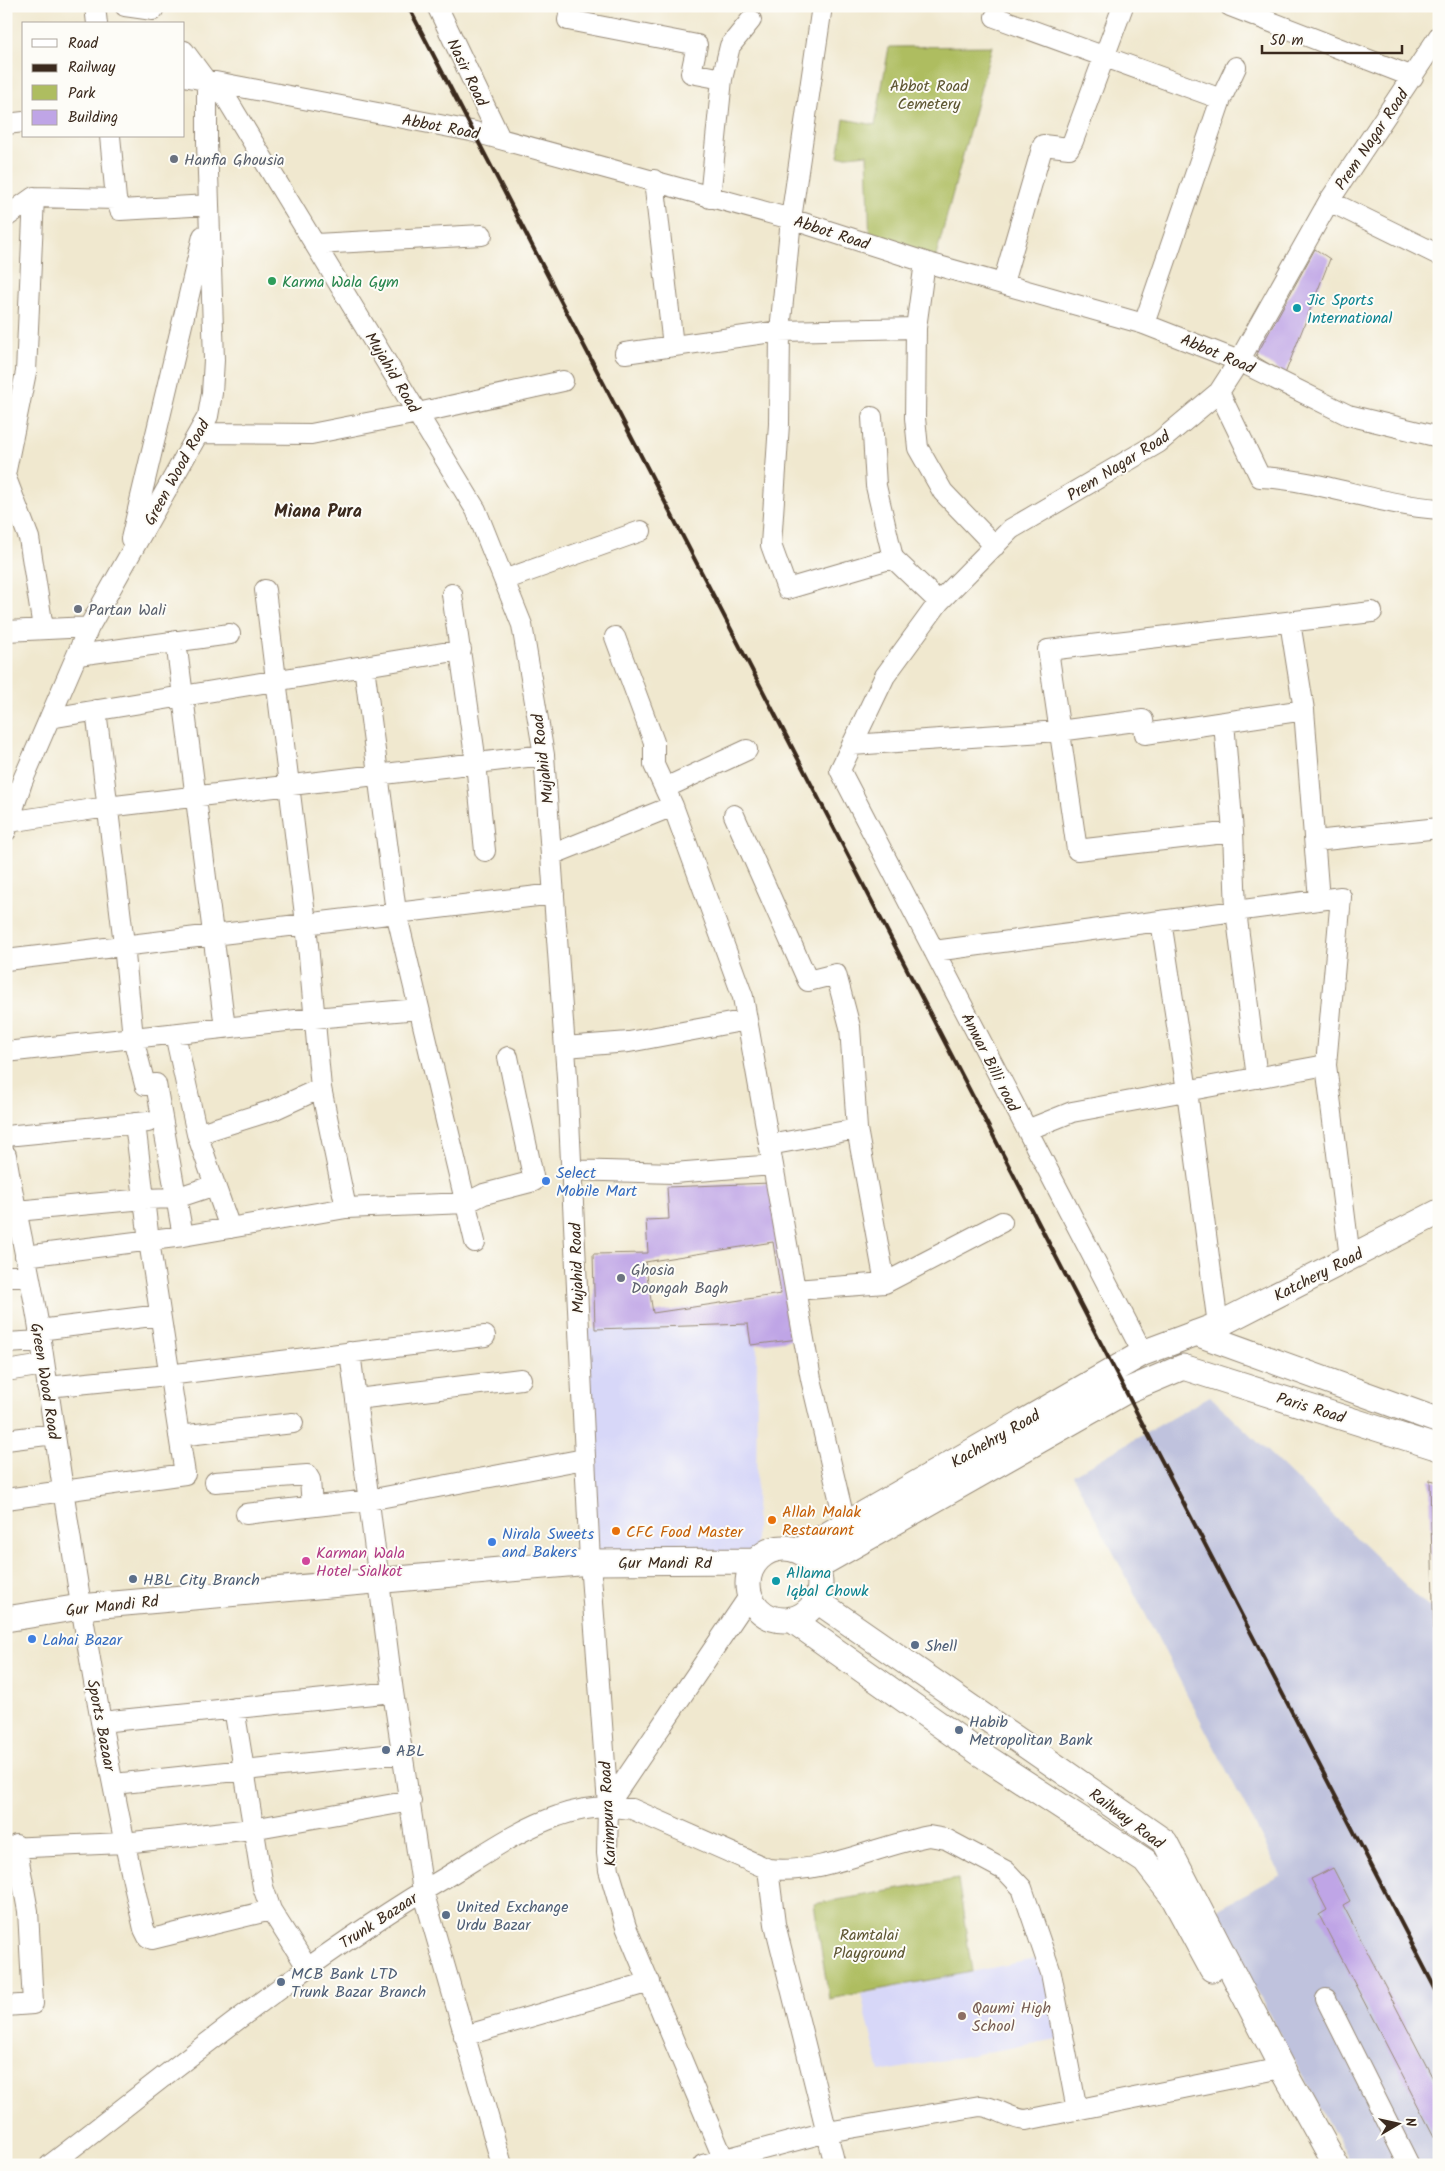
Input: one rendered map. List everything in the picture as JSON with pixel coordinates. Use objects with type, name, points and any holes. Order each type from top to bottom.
[{"type":"main road","name":"Katchery Road","points":[[1207,1329],[1439,1212]]},
{"type":"main road","name":"Kachehry Road","points":[[807,1559],[845,1524],[1128,1362],[1207,1329]]},
{"type":"main road","name":"Paris Road","points":[[1207,1329],[1439,1421]]},
{"type":"main road","name":"Kachehry Road","points":[[807,1559],[1126,1391],[1183,1367]]},
{"type":"main road","name":"Paris Road","points":[[1183,1367],[1437,1441]]},
{"type":"main road","points":[[776,1549],[807,1559],[820,1578],[820,1589],[816,1600],[809,1610],[791,1619],[776,1619],[764,1614],[756,1606],[750,1595],[748,1583],[750,1572],[756,1561],[765,1553],[776,1549]]},
{"type":"main road","name":"Gur Mandi Rd","points":[[6,1619],[80,1607],[590,1562],[756,1561]]},
{"type":"main road","name":"Railway Road","points":[[816,1600],[1165,1842],[1275,2070],[1336,2165]]},
{"type":"main road","points":[[791,1619],[981,1754],[1145,1861],[1173,1897],[1275,2070],[1318,2165]]},
{"type":"street","points":[[96,6],[98,22]]},
{"type":"street","points":[[119,6],[133,22]]},
{"type":"street","points":[[125,6],[155,12]]},
{"type":"street","name":"Nasir Road","points":[[437,6],[500,138]]},
{"type":"street","points":[[571,6],[568,20],[697,46],[691,72],[722,79]]},
{"type":"street","points":[[822,6],[791,219],[780,331],[780,424],[771,545],[787,589],[893,558]]},
{"type":"street","points":[[1002,283],[1043,145],[1069,148],[1123,6]]},
{"type":"street","points":[[1230,6],[1414,77]]},
{"type":"street","points":[[994,17],[1220,99]]},
{"type":"street","points":[[710,198],[722,79],[730,46],[751,20]]},
{"type":"street","name":"Prem Nagar Road","points":[[840,770],[885,676],[939,602],[1011,529],[1158,443],[1219,392],[1239,361],[1329,201],[1436,47]]},
{"type":"street","name":"Mujahid Road","points":[[185,51],[207,82],[225,96],[476,510],[522,625],[544,754],[565,1047],[590,1562]]},
{"type":"street","points":[[1144,324],[1220,99],[1236,67]]},
{"type":"street","name":"Abbot Road","points":[[185,76],[500,138],[791,219],[925,262],[1144,324],[1239,361],[1348,416],[1439,437]]},
{"type":"street","points":[[185,89],[207,82]]},
{"type":"street","name":"Green Wood Road","points":[[8,827],[22,782],[89,627],[208,416],[213,376],[207,82]]},
{"type":"street","points":[[6,124],[22,122]]},
{"type":"street","points":[[110,138],[116,199],[120,210],[209,207],[125,564]]},
{"type":"street","points":[[654,180],[673,346]]},
{"type":"street","points":[[6,217],[34,197],[116,199]]},
{"type":"street","points":[[6,470],[26,372],[34,197]]},
{"type":"street","points":[[1329,201],[1439,255]]},
{"type":"street","points":[[316,244],[482,235]]},
{"type":"street","points":[[925,262],[916,328],[915,418],[918,448],[943,492],[995,546]]},
{"type":"street","points":[[625,353],[780,331],[916,328]]},
{"type":"street","points":[[199,432],[311,434],[563,381]]},
{"type":"street","points":[[1219,392],[1260,477],[1292,479],[1410,508],[1439,509]]},
{"type":"street","points":[[872,416],[876,486],[893,558],[939,602]]},
{"type":"street","points":[[6,478],[29,538],[43,628]]},
{"type":"street","points":[[504,580],[642,531]]},
{"type":"street","points":[[265,590],[306,923],[321,1088],[346,1208]]},
{"type":"street","points":[[452,594],[476,763],[485,851]]},
{"type":"street","points":[[1233,832],[1077,850],[1048,650],[1372,612]]},
{"type":"street","points":[[1290,622],[1304,710],[1320,900]]},
{"type":"street","points":[[6,631],[89,627]]},
{"type":"street","points":[[78,654],[230,634]]},
{"type":"street","points":[[615,637],[654,742],[654,764],[669,797],[743,997],[810,1378],[845,1524]]},
{"type":"street","points":[[176,641],[225,1028]]},
{"type":"street","points":[[50,718],[460,650]]},
{"type":"street","points":[[364,666],[396,912],[475,1242]]},
{"type":"street","points":[[96,710],[124,944],[133,1038],[145,1085],[156,1084],[183,1236]]},
{"type":"street","points":[[852,744],[1059,731],[1143,720],[1145,734],[1304,710]]},
{"type":"street","points":[[1224,722],[1233,832],[1236,911],[1257,1078]]},
{"type":"street","points":[[551,855],[669,797],[747,750]]},
{"type":"street","points":[[8,827],[107,807],[544,754]]},
{"type":"street","name":"Anwar Billi road","points":[[840,770],[1027,1130],[1128,1362]]},
{"type":"street","points":[[734,815],[808,981],[836,974],[850,1027],[857,1129],[885,1283]]},
{"type":"street","points":[[1315,841],[1439,828]]},
{"type":"street","points":[[6,960],[124,944],[554,894]]},
{"type":"street","points":[[934,951],[1341,897],[1326,1064],[1350,1258]]},
{"type":"street","points":[[1161,921],[1187,1090],[1207,1329]]},
{"type":"street","points":[[6,1052],[314,1018],[419,1009]]},
{"type":"street","points":[[565,1047],[629,1042],[747,1020]]},
{"type":"street","points":[[175,1034],[197,1134],[230,1228]]},
{"type":"street","points":[[6,1276],[27,1266],[149,1241],[346,1208],[466,1203],[484,1194],[534,1181],[508,1057]]},
{"type":"street","points":[[1027,1130],[1072,1112],[1326,1064]]},
{"type":"street","points":[[197,1134],[273,1110],[321,1088]]},
{"type":"street","points":[[6,1136],[163,1120]]},
{"type":"street","points":[[6,1499],[185,1474],[168,1375],[135,1123]]},
{"type":"street","points":[[770,1145],[857,1129]]},
{"type":"street","name":"Green Wood Road","points":[[6,1155],[11,1212],[27,1266],[40,1335],[80,1607]]},
{"type":"street","points":[[572,1170],[674,1173],[773,1165]]},
{"type":"street","points":[[11,1212],[144,1199],[176,1198],[215,1185]]},
{"type":"street","points":[[795,1290],[885,1283],[1002,1222]]},
{"type":"street","points":[[6,1343],[40,1335],[160,1315]]},
{"type":"street","points":[[47,1387],[168,1375],[485,1336]]},
{"type":"street","points":[[350,1352],[394,1692],[423,1890],[502,2165]]},
{"type":"street","points":[[6,1371],[44,1365]]},
{"type":"street","points":[[357,1398],[521,1379]]},
{"type":"street","points":[[179,1436],[293,1423]]},
{"type":"street","points":[[6,1440],[54,1434]]},
{"type":"street","points":[[246,1514],[369,1500],[584,1459]]},
{"type":"street","points":[[214,1482],[307,1475],[310,1480],[312,1506]]},
{"type":"street","name":"Karimpura Road","points":[[590,1562],[608,1805],[607,1853],[609,1870],[626,1926],[724,2162]]},
{"type":"street","points":[[750,1595],[608,1805],[632,1809],[768,1870],[810,1869],[929,1836],[946,1839],[1006,1870],[1022,1888],[1051,1973],[1077,2110]]},
{"type":"street","name":"Sports Bazaar","points":[[80,1607],[124,1843],[144,1928],[148,1937],[152,1939],[271,1910]]},
{"type":"street","points":[[101,1722],[394,1692]]},
{"type":"street","points":[[234,1708],[252,1829],[263,1887],[271,1910],[307,1967]]},
{"type":"street","points":[[114,1784],[403,1753]]},
{"type":"street","points":[[6,2006],[33,2004],[28,1911],[11,1846],[124,1843],[252,1829],[411,1801]]},
{"type":"street","name":"Trunk Bazaar","points":[[50,2165],[307,1967],[423,1890],[529,1828],[557,1816],[608,1805]]},
{"type":"street","points":[[768,1870],[775,1924],[835,2165]]},
{"type":"street","points":[[464,2036],[650,1982]]},
{"type":"street","points":[[1326,2000],[1409,2165]]},
{"type":"street","points":[[703,2165],[724,2162],[827,2132],[980,2106],[990,2107],[1016,2119],[1026,2120],[1275,2070]]},
{"type":"shaded area","points":[[748,1324],[751,1345],[757,1344],[756,1556],[595,1557],[582,1329]]},
{"type":"shaded area","points":[[1210,1396],[1427,1606],[1439,1608],[1439,2165],[1351,2165],[1213,1911],[1281,1875],[1073,1475]]},
{"type":"shaded area","name":"Qaumi High School","points":[[1046,1957],[1063,2038],[880,2072],[861,1994]]},
{"type":"green space","name":"Abbot Road Cemetery","points":[[992,46],[934,264],[870,245],[867,154],[838,157],[844,119],[875,125],[889,47]]},
{"type":"green space","name":"Ramtalai Playground","points":[[958,1879],[972,1972],[829,1999],[814,1904]]},
{"type":"building","name":"Jic Sports International","points":[[1315,249],[1330,259],[1285,374],[1256,356]]},
{"type":"building","name":"Ghosia Doongah Bagh","points":[[770,1183],[798,1339],[751,1345],[748,1324],[595,1329],[593,1254],[648,1253],[646,1220],[669,1219],[667,1187]],"holes":[[[773,1242],[781,1294],[653,1313],[645,1262]]]},
{"type":"building","points":[[1430,1480],[1439,1482],[1439,1643],[1434,1642]]},
{"type":"building","points":[[1333,1868],[1350,1901],[1343,1905],[1439,2090],[1439,2146],[1319,1915],[1327,1910],[1311,1879]]},
{"type":"railway","points":[[408,6],[1439,1996]]},
{"type":"place","name":"Hanfia Ghousia","points":[[174,159]]},
{"type":"place","name":"Karma Wala Gym","points":[[272,281]]},
{"type":"place","name":"Jic Sports International","points":[[1297,308]]},
{"type":"place","name":"Partan Wali","points":[[78,609]]},
{"type":"place","name":"Select Mobile Mart","points":[[546,1181]]},
{"type":"place","name":"Ghosia Doongah Bagh","points":[[621,1278]]},
{"type":"place","name":"Allah Malak Restaurant","points":[[772,1520]]},
{"type":"place","name":"CFC Food Master","points":[[616,1531]]},
{"type":"place","name":"Nirala Sweets and Bakers","points":[[492,1542]]},
{"type":"place","name":"Karman Wala Hotel Sialkot","points":[[306,1561]]},
{"type":"place","name":"HBL City Branch","points":[[133,1579]]},
{"type":"place","name":"Allama Iqbal Chowk","points":[[776,1581]]},
{"type":"place","name":"Lahai Bazar","points":[[32,1639]]},
{"type":"place","name":"Shell","points":[[915,1645]]},
{"type":"place","name":"Habib Metropolitan Bank","points":[[959,1730]]},
{"type":"place","name":"ABL","points":[[386,1750]]},
{"type":"place","name":"United Exchange Urdu Bazar","points":[[446,1915]]},
{"type":"place","name":"MCB Bank LTD Trunk Bazar Branch","points":[[281,1982]]},
{"type":"place","name":"Qaumi High School","points":[[962,2016]]},
{"type":"district","name":"Miana Pura","points":[[318,511]]}]
